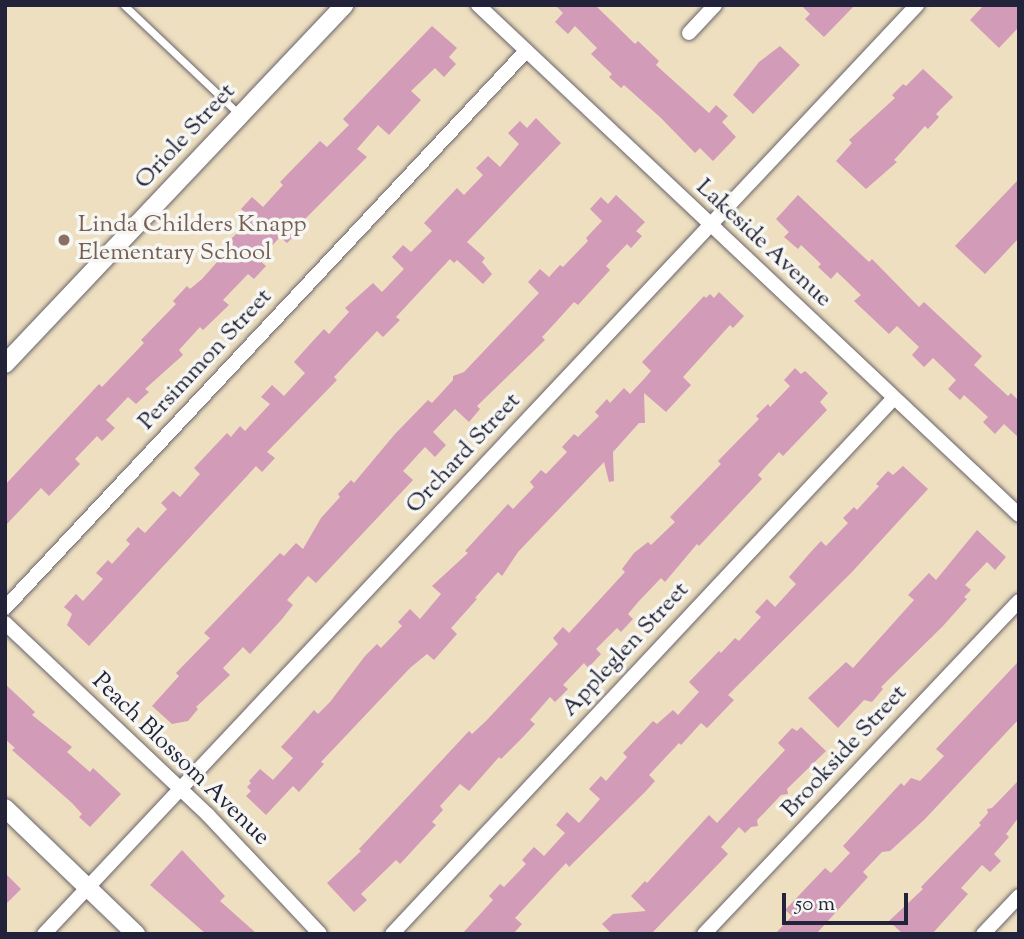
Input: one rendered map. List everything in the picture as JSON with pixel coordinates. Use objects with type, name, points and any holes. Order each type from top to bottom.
[{"type":"street","name":"Oriole Street","points":[[5,364],[345,5]]},
{"type":"street","name":"Lakeside Avenue","points":[[478,5],[1019,515]]},
{"type":"street","points":[[689,33],[715,5]]},
{"type":"street","name":"Orchard Street","points":[[44,934],[917,5]]},
{"type":"street","name":"Persimmon Street","points":[[5,608],[526,51]]},
{"type":"street","name":"Appleglen Street","points":[[392,934],[894,398]]},
{"type":"street","name":"Brookside Street","points":[[704,934],[1019,601]]},
{"type":"street","name":"Peach Blossom Avenue","points":[[5,623],[180,789],[320,934]]},
{"type":"street","points":[[5,808],[136,934]]},
{"type":"street","points":[[983,934],[1019,896]]},
{"type":"lane","points":[[124,5],[241,115]]},
{"type":"building","points":[[555,5],[595,5],[635,44],[638,41],[659,61],[656,65],[709,113],[716,105],[728,116],[722,122],[736,137],[713,161],[700,148],[695,153],[624,85],[621,88],[609,77],[612,74],[591,54],[597,48],[575,26],[568,34],[555,22],[563,13]]},
{"type":"building","points":[[801,5],[855,5],[824,37],[805,19],[810,14]]},
{"type":"building","points":[[984,5],[1019,5],[1019,27],[999,48],[970,20]]},
{"type":"building","points":[[432,26],[457,48],[449,57],[456,64],[444,77],[435,68],[411,91],[421,100],[389,135],[378,125],[357,149],[367,157],[296,228],[299,231],[287,243],[280,237],[259,260],[266,266],[254,279],[248,274],[223,300],[229,305],[203,330],[200,327],[179,350],[183,355],[145,389],[149,392],[136,404],[128,397],[106,420],[115,428],[102,441],[97,436],[75,459],[80,464],[49,496],[41,488],[5,526],[5,485],[99,384],[102,387],[144,343],[141,340],[176,304],[173,301],[187,286],[190,289],[218,261],[216,253],[252,219],[241,209],[252,197],[263,207],[283,185],[280,182],[320,141],[327,147],[349,125],[343,119]]},
{"type":"building","points":[[780,46],[800,65],[753,114],[733,95],[759,62]]},
{"type":"building","points":[[923,69],[953,97],[936,114],[939,117],[928,129],[925,126],[894,160],[897,162],[866,189],[836,161],[852,143],[849,140],[895,98],[892,95],[903,84],[906,86]]},
{"type":"building","points":[[536,118],[561,143],[467,242],[485,258],[482,262],[492,274],[483,284],[457,260],[454,263],[450,259],[396,317],[400,320],[383,337],[377,331],[334,377],[337,380],[267,452],[275,458],[262,472],[256,466],[89,646],[67,625],[72,614],[64,607],[76,594],[83,601],[103,579],[96,573],[108,560],[112,564],[130,544],[126,540],[138,527],[145,533],[167,509],[161,503],[173,491],[180,497],[200,474],[194,468],[227,433],[231,437],[240,426],[245,431],[270,404],[261,397],[272,385],[284,396],[305,373],[294,362],[311,343],[324,329],[329,334],[349,312],[345,308],[373,283],[382,292],[404,269],[392,257],[403,245],[411,252],[432,231],[424,223],[457,188],[464,195],[483,175],[476,168],[488,156],[500,167],[519,144],[508,133],[520,121],[527,128]]},
{"type":"building","points":[[1019,179],[1019,238],[985,274],[955,246]]},
{"type":"building","points":[[616,195],[645,222],[636,231],[642,236],[631,248],[627,244],[606,266],[610,270],[578,305],[574,302],[542,337],[545,340],[477,406],[480,409],[469,422],[455,409],[433,432],[446,445],[435,457],[425,447],[403,471],[413,480],[316,583],[308,576],[287,600],[293,605],[282,619],[250,654],[243,647],[223,668],[230,675],[196,707],[198,709],[188,721],[172,724],[152,706],[179,676],[176,673],[210,638],[204,633],[280,553],[284,556],[296,543],[303,549],[321,518],[340,497],[338,494],[351,480],[354,483],[428,400],[432,403],[453,380],[453,376],[464,372],[539,293],[528,282],[540,269],[549,277],[560,265],[563,267],[588,241],[586,238],[602,221],[590,209],[601,197],[608,204]]},
{"type":"building","points":[[798,195],[869,262],[872,259],[919,307],[924,302],[982,356],[974,365],[1008,396],[1011,393],[1019,401],[1019,438],[1004,424],[995,434],[983,422],[988,417],[964,395],[960,400],[948,389],[956,380],[933,358],[924,367],[912,355],[919,347],[897,326],[889,334],[854,301],[861,295],[837,272],[831,279],[818,267],[821,264],[801,245],[798,249],[784,237],[789,232],[776,219]]},
{"type":"building","points":[[719,292],[744,316],[733,328],[730,325],[683,377],[691,385],[666,412],[644,393],[645,423],[639,423],[613,452],[614,481],[609,482],[604,462],[518,552],[502,576],[498,572],[475,598],[477,599],[451,628],[457,634],[434,660],[427,654],[410,668],[321,762],[324,764],[299,792],[293,786],[266,815],[246,796],[251,791],[247,787],[251,783],[249,781],[260,769],[273,780],[293,758],[281,747],[314,710],[318,714],[330,702],[365,656],[377,644],[381,648],[402,626],[398,622],[410,609],[420,619],[441,594],[432,586],[468,553],[465,551],[508,504],[513,509],[534,487],[530,482],[541,470],[546,474],[567,452],[562,447],[574,434],[578,437],[599,416],[595,412],[607,399],[610,403],[624,388],[630,394],[651,371],[642,362],[704,296],[706,298],[710,294],[714,298]]},
{"type":"building","points":[[795,368],[801,374],[805,371],[828,393],[820,402],[827,410],[783,456],[779,452],[758,475],[762,479],[699,546],[697,544],[665,582],[661,578],[639,601],[628,614],[633,619],[621,632],[617,628],[596,649],[601,654],[588,668],[584,663],[563,685],[568,689],[555,702],[550,697],[530,720],[535,724],[523,737],[501,759],[499,757],[469,791],[460,784],[440,806],[443,810],[432,822],[436,825],[400,864],[396,860],[361,894],[367,900],[354,912],[327,883],[361,851],[359,849],[469,731],[472,734],[486,721],[558,644],[553,638],[563,627],[569,633],[625,572],[622,569],[634,553],[648,542],[651,545],[675,522],[670,517],[721,464],[718,461],[759,419],[756,416],[768,404],[770,407],[790,386],[784,380]]},
{"type":"building","points":[[903,466],[928,489],[852,572],[728,695],[734,700],[707,728],[701,723],[681,745],[679,743],[649,775],[655,781],[645,792],[569,867],[566,863],[515,918],[522,924],[513,934],[462,934],[493,900],[489,896],[500,884],[504,887],[526,864],[522,860],[534,847],[544,856],[565,833],[556,825],[567,812],[579,823],[600,799],[589,789],[601,776],[606,781],[627,757],[623,753],[653,721],[657,724],[673,710],[678,715],[699,692],[689,682],[719,651],[721,653],[735,638],[739,641],[761,617],[755,612],[767,599],[775,607],[796,584],[789,577],[809,554],[821,541],[826,546],[848,523],[843,518],[854,507],[857,510],[879,486],[876,484],[888,471],[893,475]]},
{"type":"building","points":[[977,530],[1006,557],[995,570],[987,562],[965,585],[971,590],[964,597],[967,599],[943,626],[881,687],[883,689],[872,702],[864,700],[838,728],[808,698],[846,662],[853,668],[914,600],[908,595],[929,573],[936,580]]},
{"type":"building","points":[[1019,661],[1019,719],[925,819],[890,851],[882,852],[863,872],[868,877],[816,934],[775,934],[792,916],[785,910],[825,868],[831,873],[850,853],[843,846],[901,783],[904,786],[911,778],[920,781],[944,756],[936,749]]},
{"type":"building","points":[[5,684],[35,712],[32,715],[72,747],[67,752],[90,772],[93,768],[121,794],[90,827],[79,817],[82,814],[72,803],[12,750],[15,748],[5,739]]},
{"type":"building","points":[[801,727],[826,751],[787,789],[788,794],[781,795],[757,820],[758,826],[751,827],[745,833],[739,827],[721,847],[728,854],[651,934],[612,934],[602,924],[613,914],[646,911],[631,896],[645,881],[647,883],[709,815],[717,823],[785,750],[778,743],[792,728],[797,731]]},
{"type":"building","points":[[1019,780],[1019,817],[1006,834],[1009,837],[994,854],[1001,861],[990,872],[982,865],[961,888],[968,894],[932,934],[903,934],[889,921],[923,889],[921,887],[981,825],[979,823],[988,813],[987,809],[992,808]]},
{"type":"building","points":[[182,850],[225,896],[220,901],[257,934],[206,934],[150,885]]},
{"type":"building","points":[[5,873],[21,889],[5,905]]},
{"type":"place","name":"Linda Childers Knapp Elementary School","points":[[64,240]]}]
